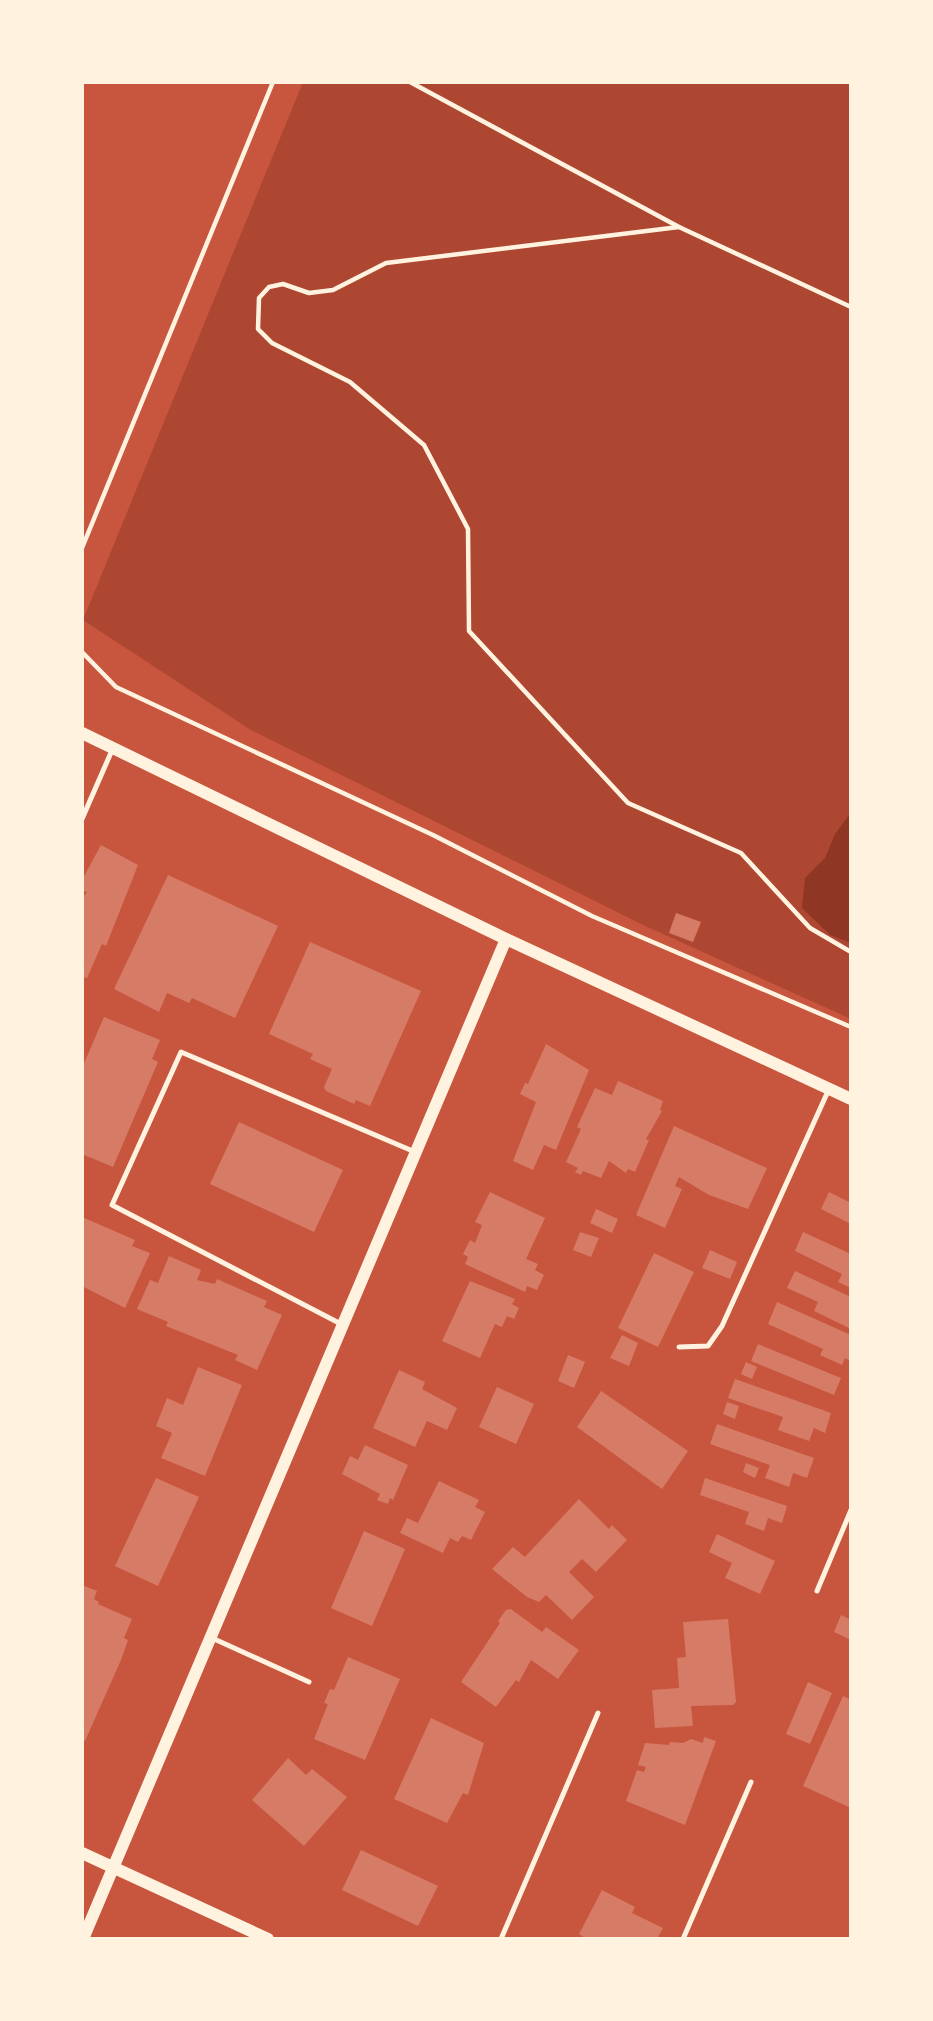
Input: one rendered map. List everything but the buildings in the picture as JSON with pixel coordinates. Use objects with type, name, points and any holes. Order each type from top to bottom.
[{"type":"street","points":[[82,733],[506,939],[851,1099]]},
{"type":"street","points":[[83,1939],[506,939]]},
{"type":"street","points":[[82,1853],[268,1939]]},
{"type":"lane","points":[[82,819],[113,748]]},
{"type":"lane","points":[[341,1324],[112,1205],[181,1052],[415,1152]]},
{"type":"lane","points":[[679,1348],[708,1346],[722,1326],[829,1088]]},
{"type":"lane","points":[[817,1591],[851,1510]]},
{"type":"lane","points":[[209,1637],[309,1682]]},
{"type":"lane","points":[[501,1939],[598,1713]]},
{"type":"lane","points":[[683,1939],[751,1782]]},
{"type":"path","points":[[82,548],[273,82]]},
{"type":"path","points":[[410,82],[679,227],[851,307]]},
{"type":"path","points":[[679,227],[386,263],[333,290],[309,293],[283,284],[269,287],[259,298],[258,329],[272,342],[350,382],[424,445],[468,529],[469,631],[628,803],[741,853],[810,928],[851,952]]},
{"type":"path","points":[[82,652],[116,687],[433,835],[592,916],[851,1027]]},
{"type":"shaded area","points":[[303,82],[851,82],[851,1019],[641,924],[251,730],[83,620]]},
{"type":"shaded area","points":[[851,812],[851,943],[830,935],[802,908],[805,878],[825,858],[835,834]]}]
